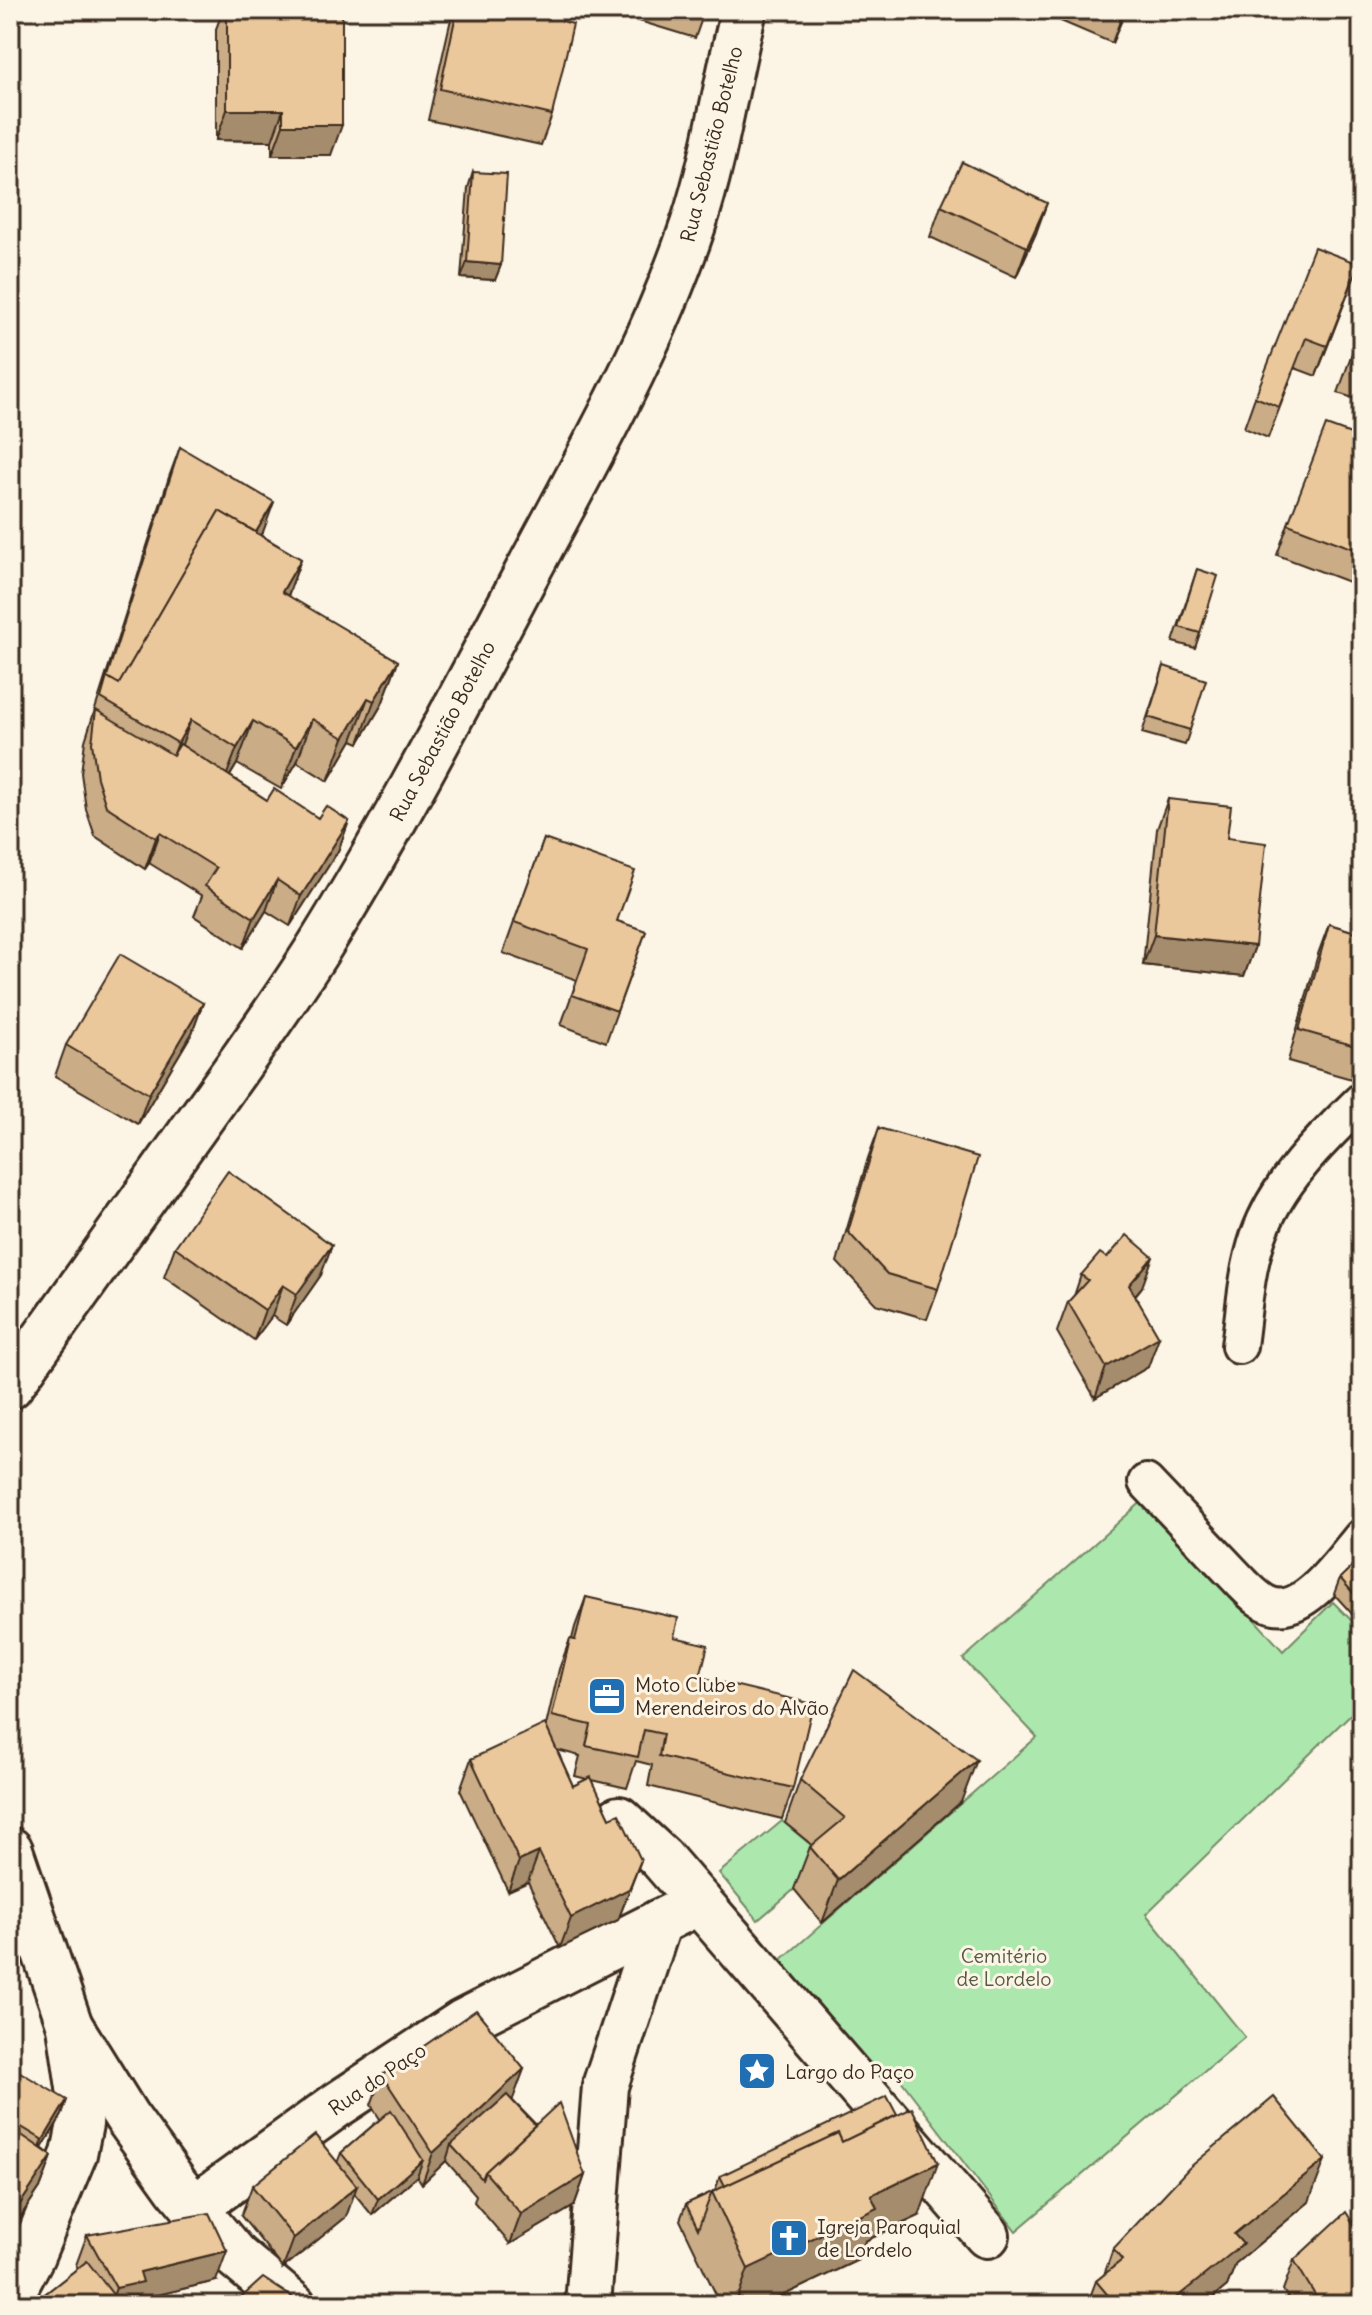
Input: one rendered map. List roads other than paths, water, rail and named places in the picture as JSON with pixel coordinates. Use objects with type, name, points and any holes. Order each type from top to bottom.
[{"type":"main road","name":"Rua Sebastião Botelho","points":[[10,1386],[269,1024],[320,946],[436,745],[602,431],[671,282],[697,211],[744,10]]},
{"type":"main road","points":[[619,1819],[661,1858],[987,2235]]},
{"type":"main road","points":[[10,1850],[70,2026],[81,2101],[74,2154],[32,2255],[10,2297]]},
{"type":"main road","name":"Rua do Paço","points":[[194,2208],[337,2105],[463,2022],[699,1902]]},
{"type":"main road","points":[[588,2305],[605,2086],[659,1922]]},
{"type":"main road","points":[[70,2026],[126,2116],[194,2208],[235,2256],[293,2305]]},
{"type":"lane","points":[[1239,1346],[1253,1255],[1266,1219],[1310,1154],[1362,1100]]},
{"type":"lane","points":[[1146,1482],[1243,1584],[1271,1606],[1285,1607],[1298,1603],[1324,1580],[1362,1536]]},
{"type":"place","name":"Moto Clube Merendeiros do Alvão","points":[[607,1696]]},
{"type":"place","name":"Largo do Paço","points":[[757,2071]]},
{"type":"place","name":"Igreja Paroquial de Lordelo","points":[[789,2238]]},
{"type":"park label","name":"Cemitério de Lordelo","points":[[1004,1966]]}]
